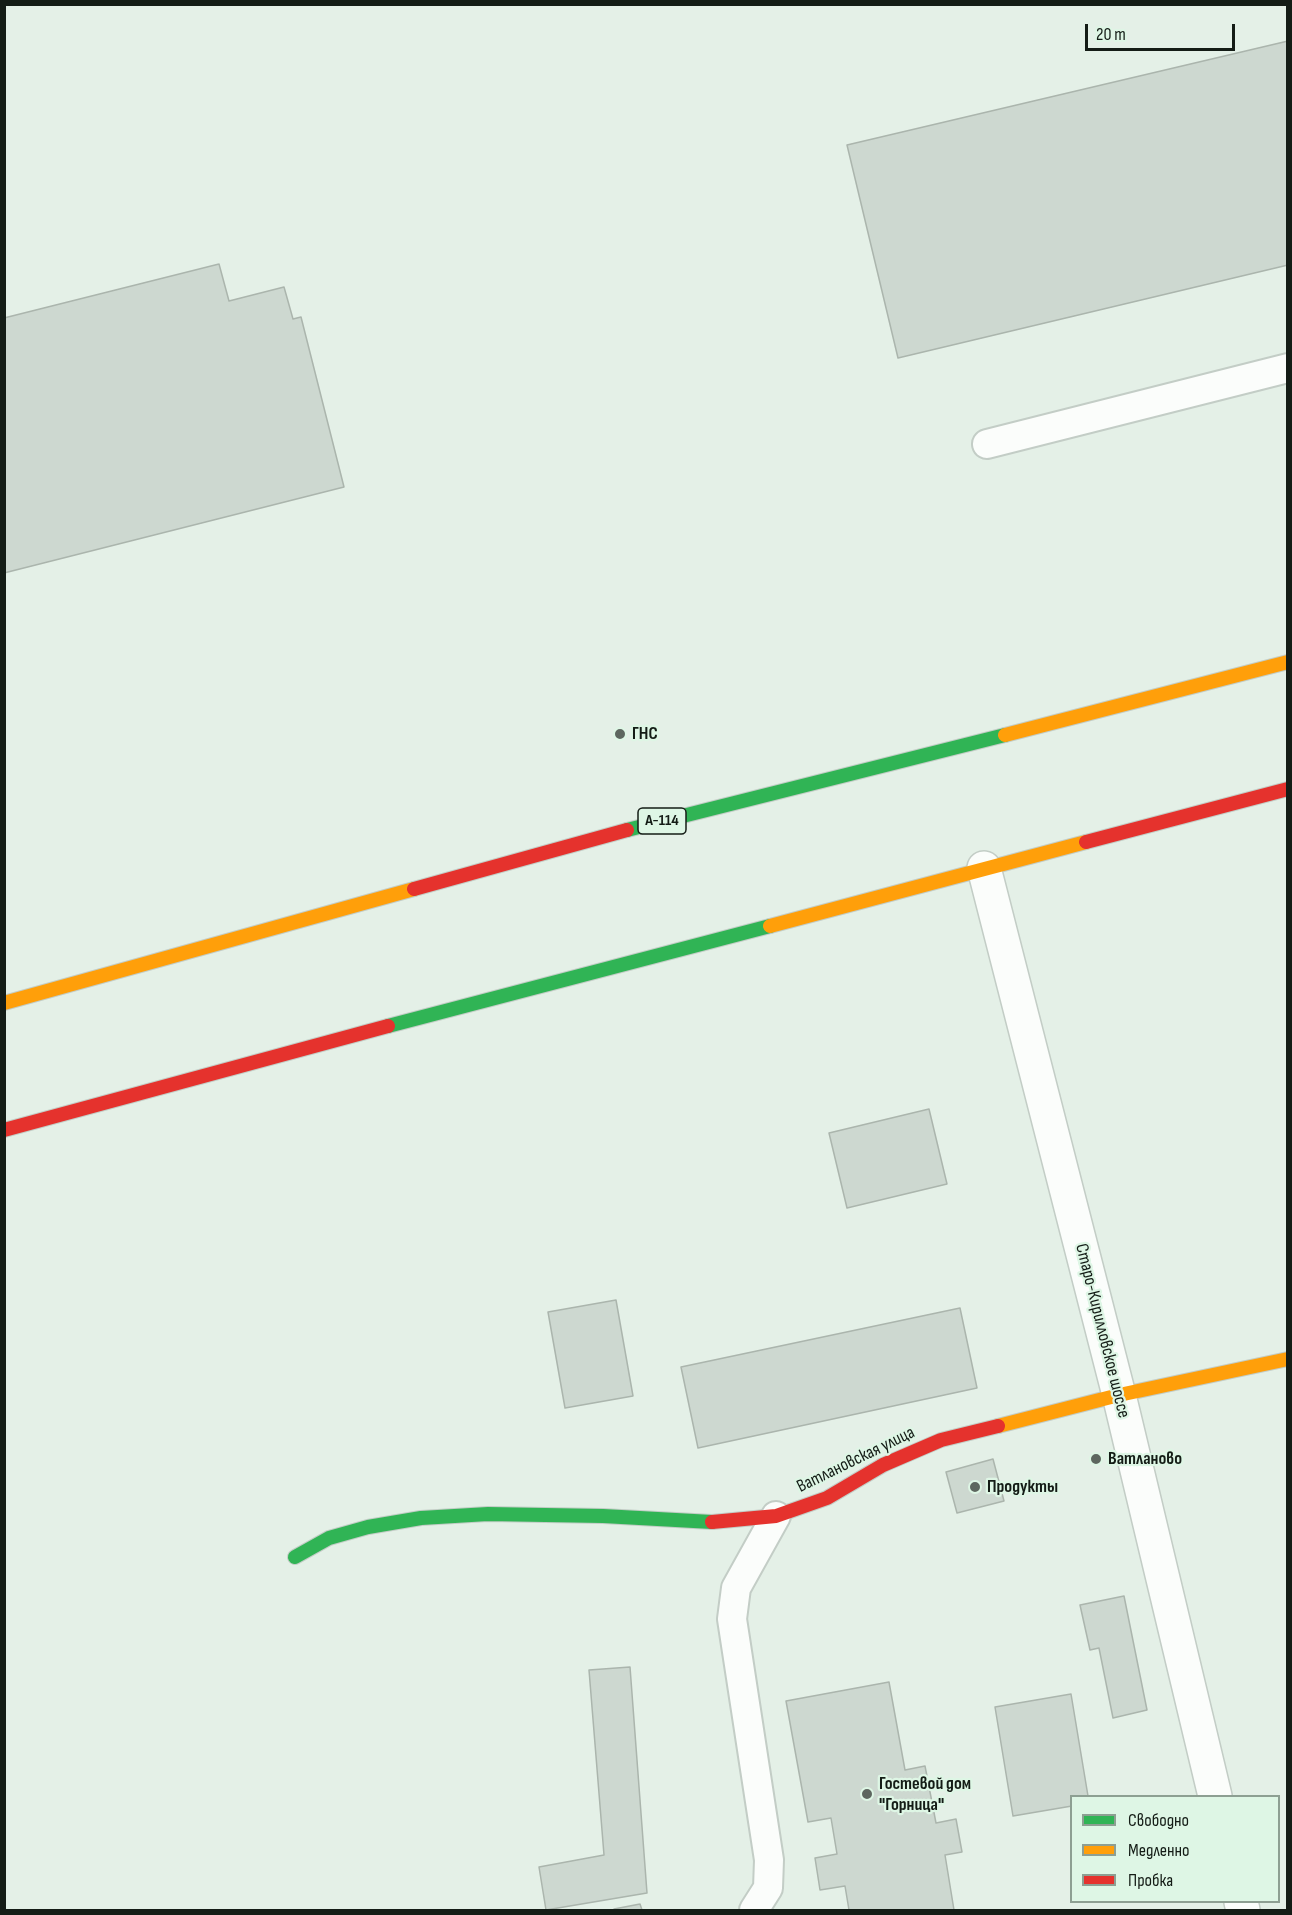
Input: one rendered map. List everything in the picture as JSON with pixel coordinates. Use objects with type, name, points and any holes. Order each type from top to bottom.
[{"type":"main road","name":"А-114","points":[[4,1003],[645,825],[1196,687],[1287,662]]},
{"type":"main road","points":[[4,1130],[1287,789]]},
{"type":"main road","name":"Ватлановская улица","points":[[295,1557],[329,1538],[368,1527],[421,1518],[500,1514],[603,1516],[714,1522],[776,1516],[827,1498],[883,1465],[941,1440],[1119,1395],[1287,1359]]},
{"type":"street","name":"Старо-Кирилловское шоссе","points":[[984,868],[1119,1395],[1215,1795]]},
{"type":"lane","points":[[987,444],[1287,368]]},
{"type":"lane","points":[[754,1911],[768,1888],[769,1860],[732,1619],[736,1588],[776,1516]]},
{"type":"building","points":[[1288,41],[1288,265],[898,358],[847,145]]},
{"type":"building","points":[[219,264],[229,301],[284,287],[293,319],[301,317],[344,487],[4,573],[4,318]]},
{"type":"building","points":[[929,1109],[947,1184],[847,1208],[829,1133]]},
{"type":"building","points":[[616,1300],[633,1396],[565,1408],[548,1312]]},
{"type":"building","points":[[960,1308],[977,1388],[698,1448],[681,1367]]},
{"type":"building","name":"Продукты","points":[[993,1459],[1004,1501],[957,1513],[946,1472]]},
{"type":"building","points":[[1124,1596],[1147,1710],[1113,1718],[1099,1648],[1090,1650],[1080,1605]]},
{"type":"building","points":[[630,1667],[647,1893],[546,1910],[539,1867],[604,1855],[589,1670]]},
{"type":"building","name":"Гостевой дом \"Горница\"","points":[[889,1682],[905,1770],[925,1766],[936,1823],[956,1819],[962,1852],[945,1855],[954,1910],[849,1910],[845,1886],[820,1890],[815,1858],[837,1854],[831,1818],[808,1822],[786,1701]]},
{"type":"building","points":[[1071,1694],[1088,1795],[1070,1795],[1070,1806],[1013,1816],[995,1707]]},
{"type":"building","points":[[640,1904],[642,1910],[614,1909]]},
{"type":"traffic: fast","points":[[627,830],[1005,735]]},
{"type":"traffic: fast","points":[[388,1026],[770,926]]},
{"type":"traffic: fast","points":[[295,1557],[329,1538],[368,1527],[421,1518],[488,1514],[603,1516],[712,1522]]},
{"type":"traffic: slow","points":[[1005,735],[1288,662]]},
{"type":"traffic: slow","points":[[770,926],[1086,842]]},
{"type":"traffic: slow","points":[[4,1003],[414,889]]},
{"type":"traffic: slow","points":[[998,1426],[1119,1395],[1288,1359]]},
{"type":"traffic: jam","points":[[1086,842],[1288,789]]},
{"type":"traffic: jam","points":[[414,889],[627,830]]},
{"type":"traffic: jam","points":[[4,1130],[388,1026]]},
{"type":"traffic: jam","points":[[712,1522],[776,1516],[827,1498],[883,1465],[941,1440],[998,1426]]},
{"type":"place","name":"ГНС","points":[[620,734]]},
{"type":"place","name":"Ватланово","points":[[1096,1459]]},
{"type":"place","name":"Продукты","points":[[975,1487]]},
{"type":"place","name":"Гостевой дом \"Горница\"","points":[[867,1794]]}]
